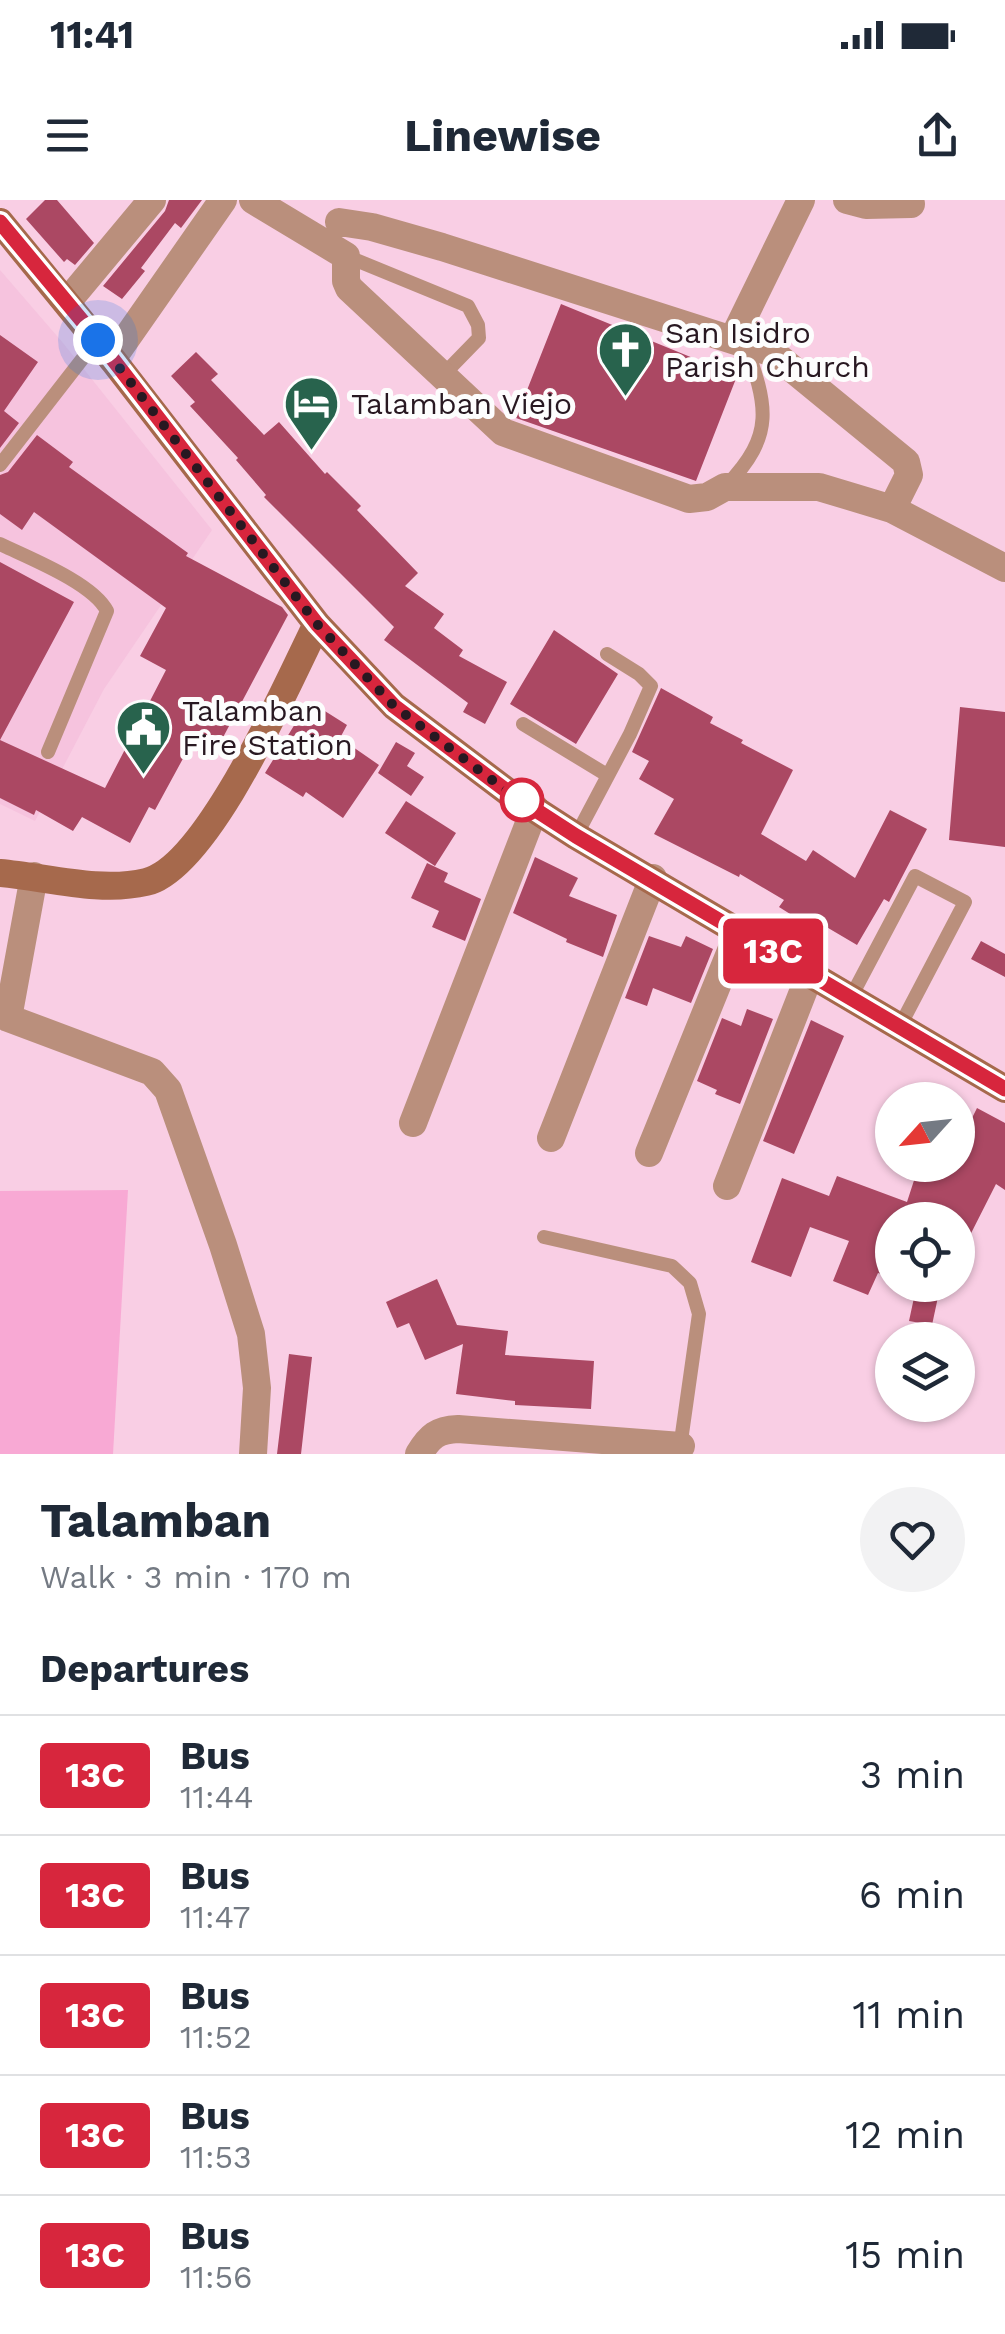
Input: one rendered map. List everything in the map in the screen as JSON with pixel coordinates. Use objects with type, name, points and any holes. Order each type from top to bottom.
[{"type":"main road","points":[[0,222],[105,350],[317,624],[394,706],[508,792],[576,836],[1005,1088]]},
{"type":"main road","points":[[0,873],[100,885],[148,882],[178,866],[228,797],[317,624]]},
{"type":"street","points":[[67,302],[152,200]]},
{"type":"street","points":[[105,350],[223,200]]},
{"type":"street","points":[[253,200],[346,256],[349,288],[512,438],[689,499],[707,497],[725,487],[819,488],[892,509],[1005,568]]},
{"type":"street","points":[[739,340],[801,200]]},
{"type":"street","points":[[847,200],[866,205],[912,204]]},
{"type":"street","points":[[315,237],[346,211],[372,227],[773,353],[906,462],[909,475],[892,509]]},
{"type":"street","points":[[413,1123],[535,808]]},
{"type":"street","points":[[34,876],[4,1021],[152,1072],[168,1090],[251,1334],[257,1388],[253,1454]]},
{"type":"street","points":[[551,1138],[652,878]]},
{"type":"street","points":[[650,1153],[739,931]]},
{"type":"street","points":[[728,1186],[810,974]]},
{"type":"street","points":[[419,1454],[429,1437],[442,1430],[458,1429],[680,1450]]},
{"type":"lane","points":[[346,256],[468,306],[478,325],[479,338],[444,374]]},
{"type":"lane","points":[[725,487],[757,448],[764,408],[739,340]]},
{"type":"lane","points":[[0,465],[105,350]]},
{"type":"lane","points":[[0,544],[80,586],[107,611],[48,752]]},
{"type":"lane","points":[[576,836],[651,686],[607,654]]},
{"type":"lane","points":[[523,724],[606,775]]},
{"type":"lane","points":[[851,997],[915,876],[965,902],[900,1026]]},
{"type":"lane","points":[[544,1237],[672,1266],[690,1283],[698,1314],[680,1450]]},
{"type":"shaded area","points":[[0,270],[212,530],[104,689],[35,821],[0,804]]},
{"type":"shaded area","points":[[128,1190],[113,1454],[0,1454],[0,1191]]},
{"type":"building","points":[[45,200],[57,200],[94,243],[75,265],[67,259],[64,262],[26,219]]},
{"type":"building","points":[[169,200],[202,200],[181,228],[175,223],[122,299],[103,286],[165,211]]},
{"type":"building","name":"San Isidro Parish Church","points":[[561,304],[737,376],[696,481],[516,418]]},
{"type":"building","points":[[0,335],[38,362],[4,411],[19,423],[0,448]]},
{"type":"building","points":[[196,352],[218,374],[211,380],[264,435],[279,422],[325,474],[361,506],[357,510],[418,573],[405,586],[444,614],[434,628],[463,650],[459,656],[507,682],[485,724],[463,712],[468,703],[384,640],[394,627],[264,497],[238,458],[190,406],[195,402],[171,376]]},
{"type":"building","points":[[37,435],[73,462],[69,467],[188,553],[186,556],[282,607],[288,615],[220,743],[198,731],[155,810],[149,807],[130,843],[82,817],[73,831],[36,810],[34,815],[0,798],[0,740],[105,788],[166,670],[140,656],[166,608],[34,512],[22,530],[0,514],[0,475],[8,472]]},
{"type":"building","points":[[0,562],[74,602],[0,740]]},
{"type":"building","points":[[554,630],[618,674],[576,744],[510,704]]},
{"type":"building","points":[[661,688],[713,717],[710,723],[743,740],[741,743],[793,770],[761,834],[806,861],[813,850],[855,878],[890,810],[927,829],[889,902],[884,899],[857,945],[818,922],[814,929],[779,907],[784,900],[740,874],[739,877],[654,834],[674,799],[639,779],[649,761],[632,752]]},
{"type":"building","points":[[309,701],[347,725],[340,738],[379,765],[343,818],[306,792],[303,797],[265,773]]},
{"type":"building","points":[[960,707],[1005,712],[1005,847],[949,840]]},
{"type":"building","points":[[396,742],[415,753],[407,766],[424,777],[411,796],[378,773]]},
{"type":"building","points":[[406,801],[456,833],[435,866],[385,833]]},
{"type":"building","points":[[535,857],[578,878],[569,896],[617,915],[603,957],[513,913]]},
{"type":"building","points":[[427,863],[448,873],[444,882],[481,899],[465,941],[432,927],[439,911],[411,898]]},
{"type":"building","points":[[649,936],[681,947],[686,936],[713,949],[691,1003],[653,988],[647,1006],[625,998]]},
{"type":"building","points":[[981,941],[1005,954],[1005,977],[971,959]]},
{"type":"building","points":[[747,1009],[773,1019],[740,1104],[697,1081],[722,1018],[741,1026]]},
{"type":"building","points":[[811,1020],[844,1036],[794,1154],[763,1141]]},
{"type":"building","points":[[977,1108],[1005,1123],[1005,1190],[996,1184],[975,1225],[975,1202],[907,1202],[913,1182],[975,1182]]},
{"type":"building","points":[[837,1176],[907,1202],[875,1202],[875,1280],[868,1295],[833,1281],[849,1241],[810,1227],[791,1277],[751,1262],[782,1178],[829,1196]]},
{"type":"building","points":[[437,1279],[457,1325],[508,1331],[505,1355],[594,1361],[591,1409],[515,1405],[515,1401],[456,1394],[463,1344],[425,1360],[409,1323],[397,1328],[386,1302]]},
{"type":"building","points":[[913,1302],[937,1302],[933,1322],[909,1321]]},
{"type":"building","points":[[289,1354],[312,1357],[301,1454],[277,1454]]},
{"type":"bus line","name":"13C","points":[[0,222],[98,340],[317,624],[394,706],[508,792],[576,836],[1005,1089]]},
{"type":"place","name":"San Isidro Parish Church","points":[[626,398]]},
{"type":"place","name":"Talamban Viejo","points":[[312,452]]},
{"type":"place","name":"Talamban Fire Station","points":[[143,776]]},
{"type":"route","points":[[98,340],[317,624],[394,706],[535,808],[522,800]]}]
